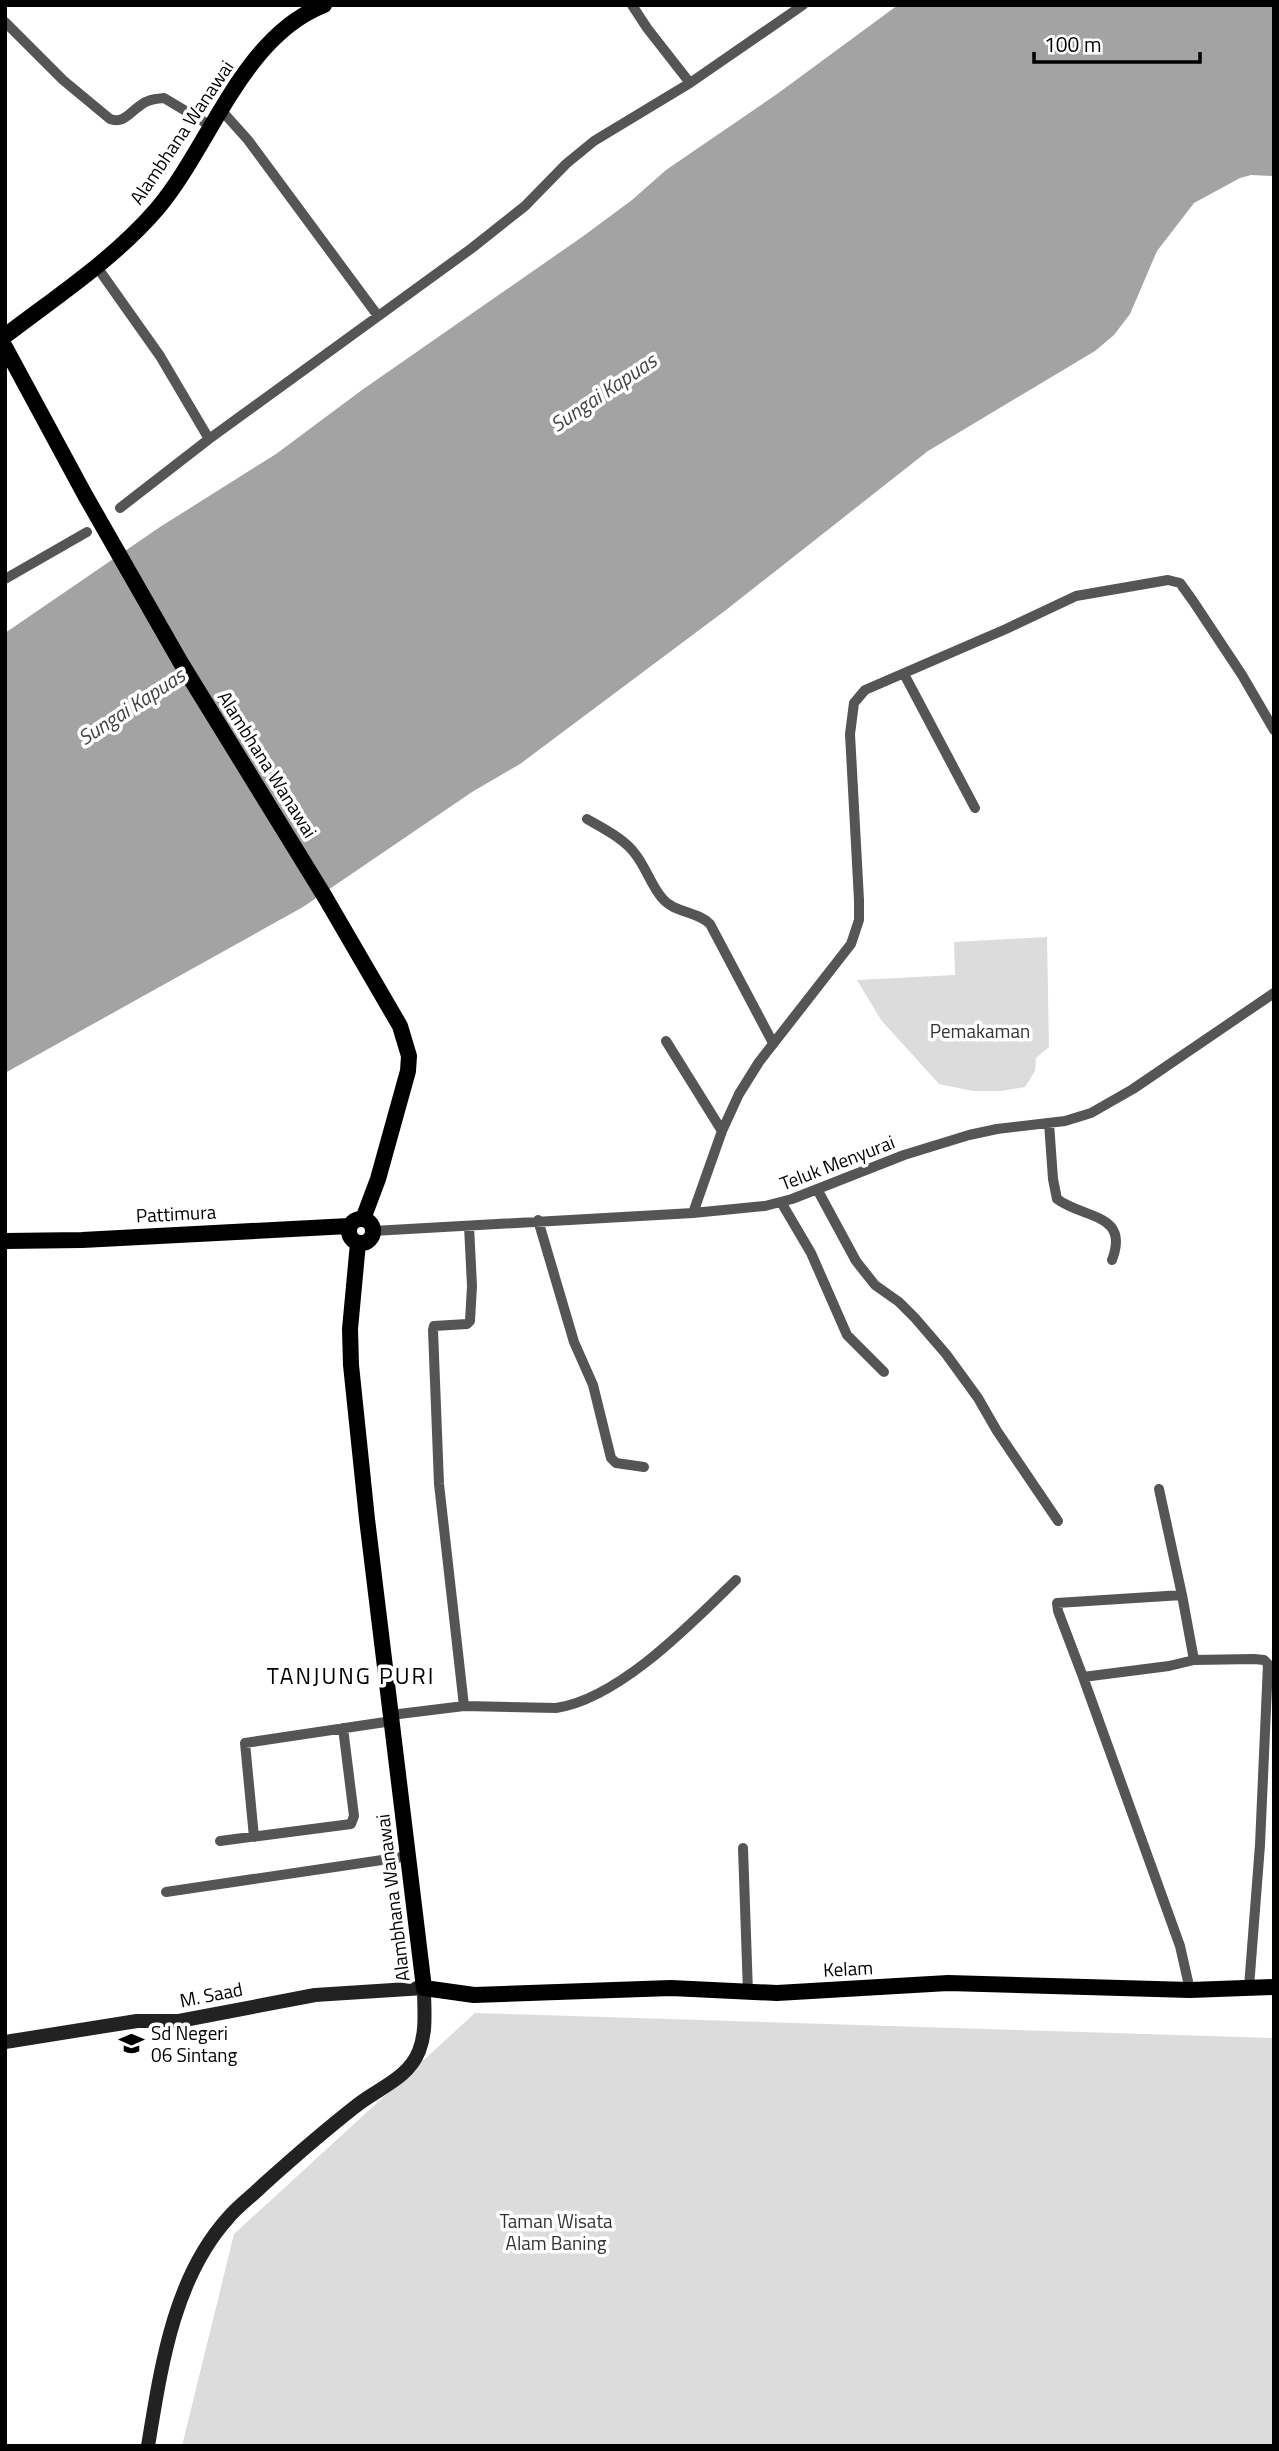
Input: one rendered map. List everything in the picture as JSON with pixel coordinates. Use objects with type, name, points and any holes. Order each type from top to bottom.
[{"type":"main road","name":"Alambhana Wanawai","points":[[5,336],[97,267],[158,208],[186,169],[211,125],[256,58],[296,19],[324,5]]},
{"type":"main road","name":"Alambhana Wanawai","points":[[5,347],[181,663],[400,1026],[406,1044],[408,1071],[379,1179],[362,1225],[349,1234],[358,1243],[350,1329],[351,1365],[424,1988]]},
{"type":"main road","name":"Pattimura","points":[[5,1241],[82,1240],[362,1225]]},
{"type":"main road","name":"Kelam","points":[[424,1988],[474,1995],[671,1988],[748,1993],[948,1983],[1190,1990],[1274,1987]]},
{"type":"street","points":[[632,5],[690,83]]},
{"type":"street","points":[[120,508],[209,439],[472,248],[525,206],[574,158],[612,130],[690,83],[803,5]]},
{"type":"street","points":[[5,22],[63,80],[110,119],[122,120],[143,103],[164,98],[211,125]]},
{"type":"street","points":[[222,111],[248,140],[379,316]]},
{"type":"street","points":[[97,267],[160,356],[209,439]]},
{"type":"street","points":[[5,579],[87,532]]},
{"type":"street","points":[[693,1213],[722,1131],[748,1079],[773,1043],[845,953],[856,934],[859,901],[850,734],[854,703],[865,690],[1076,596],[1168,580],[1180,583],[1193,601],[1242,675],[1274,730]]},
{"type":"street","points":[[904,674],[975,808]]},
{"type":"street","points":[[587,819],[613,834],[636,855],[662,898],[674,907],[705,918],[710,923],[773,1043]]},
{"type":"street","name":"Teluk Menyurai","points":[[362,1225],[469,1226],[738,1210],[781,1202],[904,1155],[985,1131],[1079,1118],[1109,1104],[1274,993]]},
{"type":"street","points":[[666,1041],[722,1131]]},
{"type":"street","points":[[1049,1123],[1057,1199],[1105,1220],[1111,1226],[1115,1232],[1117,1246],[1112,1260]]},
{"type":"street","points":[[817,1189],[856,1261],[875,1284],[915,1318],[946,1354],[1058,1521]]},
{"type":"street","points":[[781,1202],[811,1253],[847,1335],[884,1372]]},
{"type":"street","points":[[538,1220],[574,1342],[593,1385],[611,1458],[616,1463],[644,1467]]},
{"type":"street","points":[[464,1706],[439,1485],[433,1330],[434,1326],[467,1324],[470,1321],[472,1286],[469,1226]]},
{"type":"street","points":[[1159,1489],[1194,1660]]},
{"type":"street","points":[[254,1837],[245,1743],[464,1706],[556,1708],[569,1705],[601,1691],[634,1671],[736,1580]]},
{"type":"street","points":[[1182,1595],[1057,1603],[1180,1946],[1190,1990]]},
{"type":"street","points":[[1083,1677],[1169,1666],[1194,1660],[1264,1660],[1268,1664],[1249,1987]]},
{"type":"street","points":[[220,1841],[351,1824],[353,1821],[343,1728]]},
{"type":"street","points":[[743,1848],[748,1993]]},
{"type":"street","points":[[166,1892],[408,1856]]},
{"type":"street","name":"M. Saad","points":[[5,2042],[137,2021],[179,2021],[328,1993],[424,1988]]},
{"type":"street","name":"Alambhana Wanawai","points":[[148,2446],[163,2362],[182,2297],[203,2255],[228,2218],[309,2143],[363,2100],[402,2076],[419,2052],[424,2033],[424,1988]]},
{"type":"green space","name":"Pemakaman","points":[[1047,937],[1049,1047],[1036,1058],[1035,1071],[1025,1087],[1001,1091],[973,1091],[939,1084],[881,1020],[857,980],[955,975],[954,942]]},
{"type":"green space","name":"Taman Wisata Alam Baning","points":[[475,2013],[1274,2038],[1274,2446],[182,2446],[234,2234]]},
{"type":"water","name":"Sungai Kapuas","points":[[898,5],[1274,5],[1274,176],[1251,175],[1240,178],[1194,203],[1157,251],[1130,314],[1114,335],[1095,351],[928,451],[726,610],[520,764],[472,792],[303,907],[5,1073],[5,633],[160,527],[276,454],[362,390],[582,237],[632,200],[666,170],[777,94]]},
{"type":"place","name":"Sd Negeri 06 Sintang","points":[[131,2043]]},
{"type":"district","name":"TANJUNG PURI","points":[[351,1675]]}]
